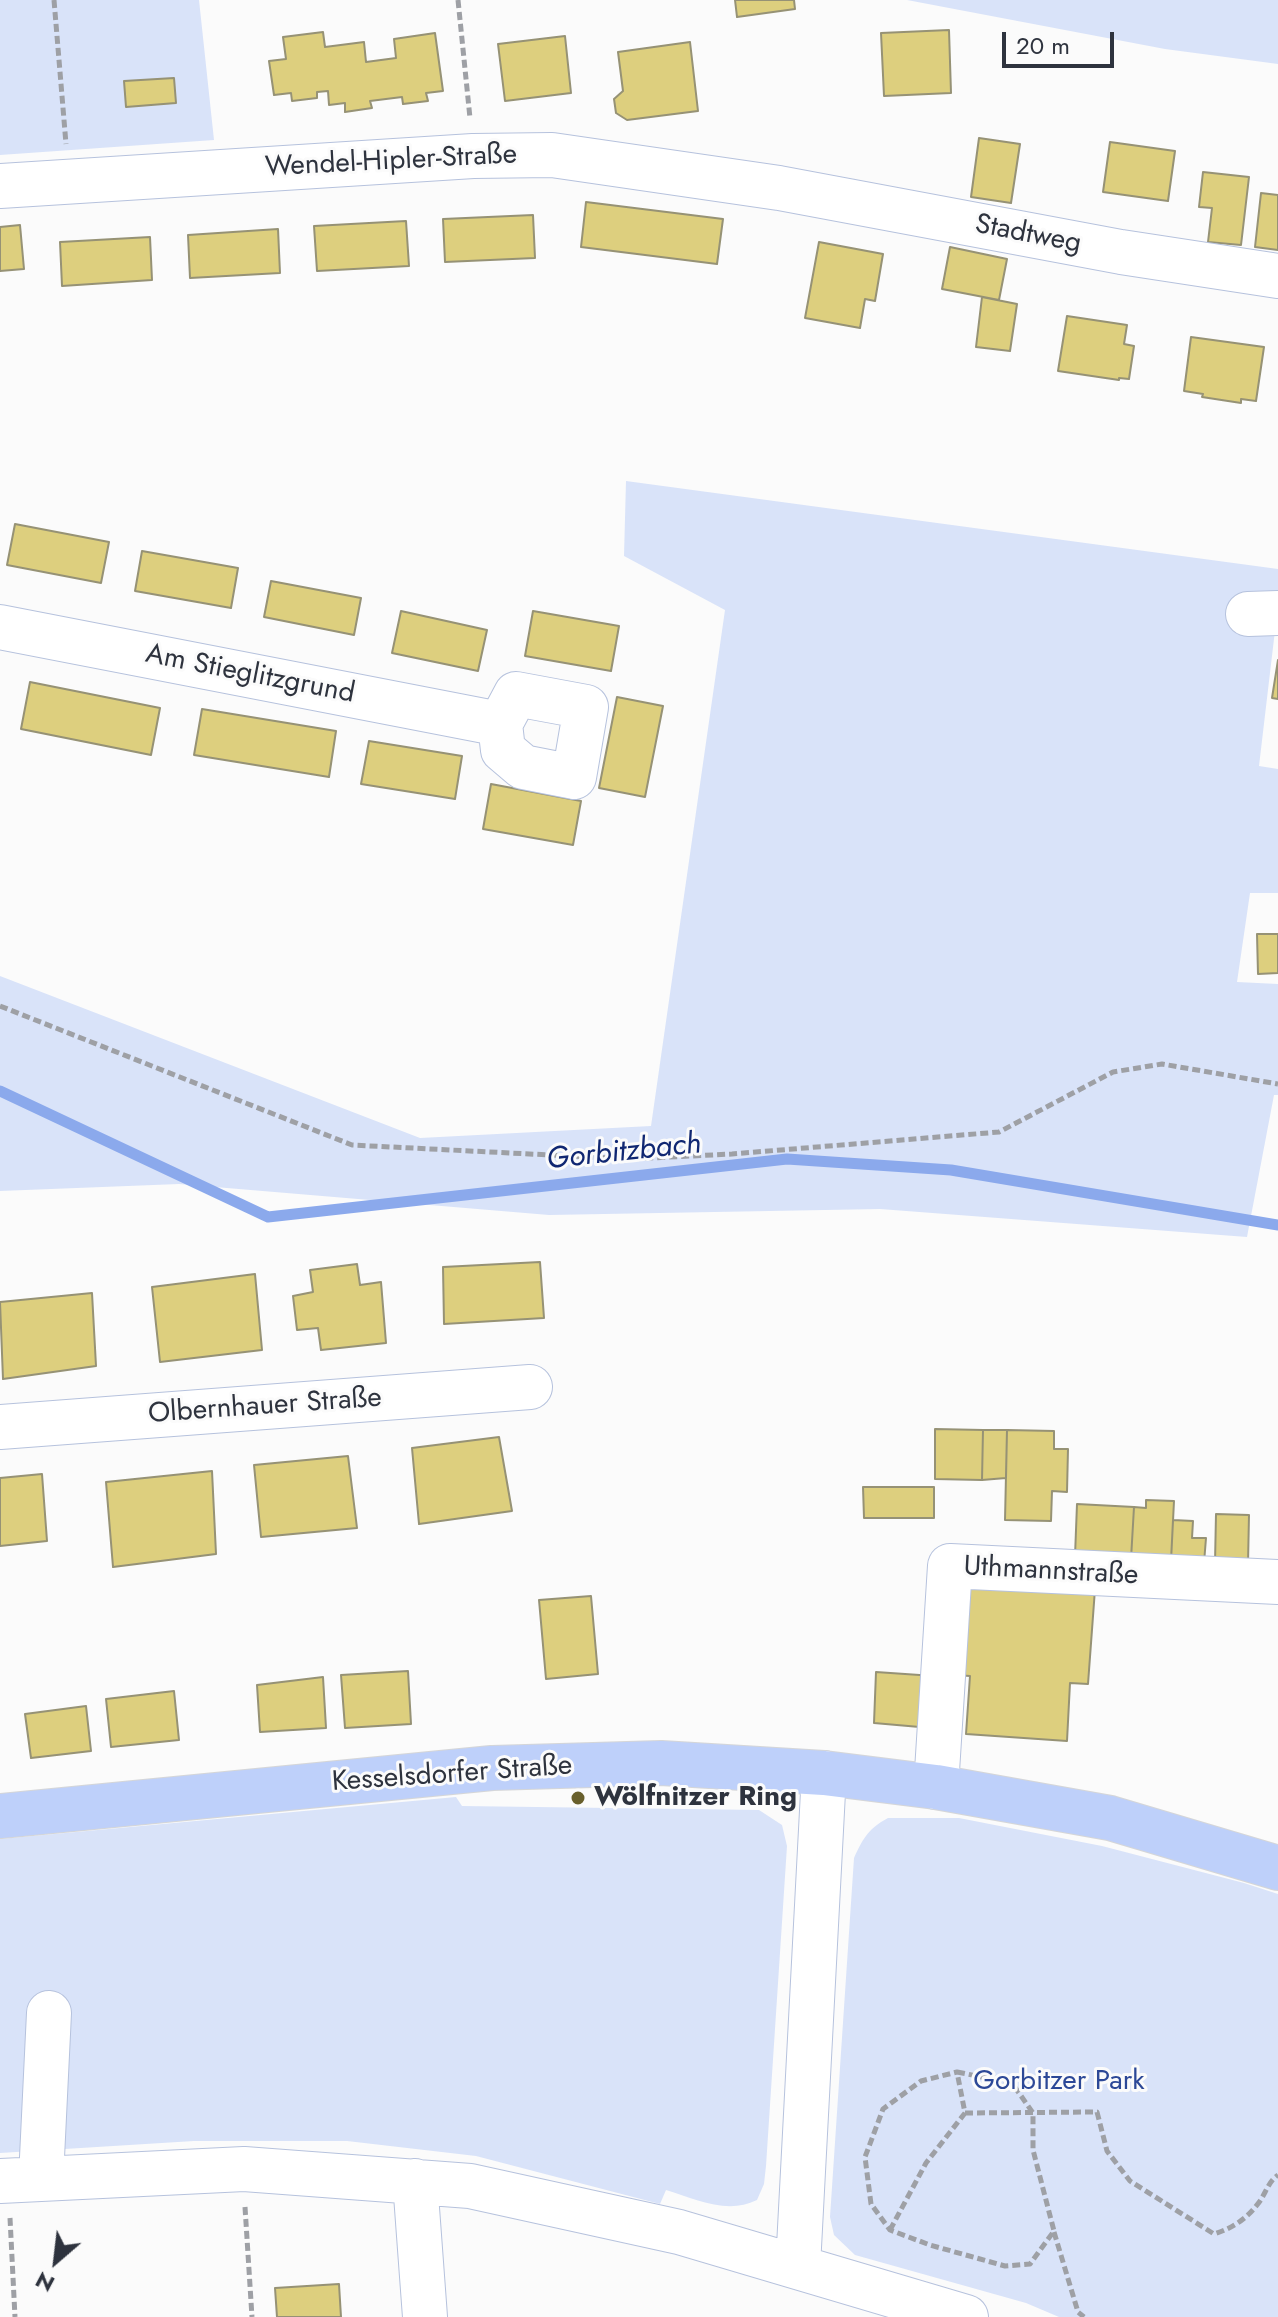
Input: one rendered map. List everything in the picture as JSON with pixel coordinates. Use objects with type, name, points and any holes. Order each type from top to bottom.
[{"type":"main road","name":"Kesselsdorfer Straße","points":[[0,1816],[492,1768],[661,1763],[824,1773],[936,1787],[1110,1818],[1278,1868]]},
{"type":"street","name":"Wendel-Hipler-Straße","points":[[0,186],[473,156],[552,155],[779,188]]},
{"type":"street","name":"Stadtweg","points":[[779,188],[1121,252],[1278,276]]},
{"type":"street","name":"Am Stieglitzgrund","points":[[0,627],[500,724]]},
{"type":"street","name":"Olbernhauer Straße","points":[[0,1427],[530,1387]]},
{"type":"street","name":"Uthmannstraße","points":[[936,1787],[950,1566],[1278,1582]]},
{"type":"street","points":[[798,2266],[824,1773]]},
{"type":"street","points":[[49,2013],[20,2180],[244,2169],[470,2186],[679,2232],[966,2317]]},
{"type":"street","points":[[415,2181],[425,2317]]},
{"type":"path","points":[[54,0],[67,151]]},
{"type":"path","points":[[458,0],[473,156]]},
{"type":"path","points":[[0,1006],[352,1145],[629,1159],[732,1154],[999,1132],[1113,1072],[1162,1064],[1278,1084]]},
{"type":"path","points":[[890,2230],[926,2163],[965,2113],[957,2072]]},
{"type":"path","points":[[1054,2231],[1030,2264],[1005,2266],[890,2230],[871,2204],[865,2157],[883,2109],[921,2081],[957,2072],[1012,2083],[1033,2113],[1033,2150],[1078,2312],[1084,2317]]},
{"type":"path","points":[[965,2113],[1097,2112],[1107,2151],[1130,2181],[1214,2234],[1235,2227],[1259,2203],[1273,2178],[1278,2175]]},
{"type":"path","points":[[244,2198],[252,2317]]},
{"type":"path","points":[[10,2226],[15,2317]]},
{"type":"green space","points":[[0,0],[199,0],[214,140],[0,155]]},
{"type":"green space","points":[[907,0],[1278,0],[1278,64],[1165,49]]},
{"type":"green space","points":[[626,481],[1278,569],[1278,605],[1259,766],[1278,769],[1278,893],[1250,893],[1237,982],[1278,984],[1278,1095],[1274,1095],[1247,1237],[880,1209],[549,1215],[179,1184],[0,1191],[0,976],[420,1138],[651,1126],[725,610],[624,556]]},
{"type":"green space","points":[[456,1797],[462,1806],[759,1810],[782,1825],[787,1846],[766,2166],[764,2184],[757,2200],[723,2206],[666,2190],[660,2204],[476,2156],[347,2141],[194,2141],[0,2153],[0,1839]]},
{"type":"green space","name":"Gorbitzer Park","points":[[888,1818],[959,1818],[1102,1846],[1278,1894],[1278,2317],[1059,2317],[1026,2303],[855,2255],[834,2235],[830,2217],[854,1858],[867,1834]]},
{"type":"building","points":[[735,0],[794,0],[795,9],[737,17]]},
{"type":"building","points":[[949,30],[951,93],[884,96],[881,33]]},
{"type":"building","points":[[323,32],[325,47],[364,42],[366,62],[396,58],[394,39],[435,33],[443,91],[426,93],[428,101],[403,104],[402,97],[370,101],[372,108],[345,112],[345,103],[329,105],[328,91],[317,92],[317,98],[292,101],[291,93],[274,95],[269,61],[286,59],[283,37]]},
{"type":"building","points":[[565,36],[571,93],[505,101],[498,44]]},
{"type":"building","points":[[690,42],[698,111],[627,120],[616,113],[614,99],[623,91],[618,52]]},
{"type":"building","points":[[174,78],[176,103],[126,107],[124,81]]},
{"type":"building","points":[[979,138],[1020,144],[1011,203],[971,197]]},
{"type":"building","points":[[1110,142],[1175,151],[1168,201],[1103,192]]},
{"type":"building","points":[[1203,172],[1249,177],[1241,245],[1208,242],[1212,208],[1199,207]]},
{"type":"building","points":[[1261,193],[1278,195],[1278,250],[1255,247]]},
{"type":"building","points":[[586,202],[723,219],[717,264],[581,247]]},
{"type":"building","points":[[533,215],[535,258],[445,262],[443,219]]},
{"type":"building","points":[[406,221],[409,266],[317,271],[314,226]]},
{"type":"building","points":[[20,225],[24,269],[0,271],[0,227]]},
{"type":"building","points":[[278,229],[280,273],[190,278],[188,235]]},
{"type":"building","points":[[150,237],[152,280],[62,286],[60,242]]},
{"type":"building","points":[[819,242],[883,254],[875,301],[865,299],[860,328],[805,318]]},
{"type":"building","points":[[950,247],[1007,259],[999,300],[942,289]]},
{"type":"building","points":[[982,297],[1017,304],[1010,351],[976,347]]},
{"type":"building","points":[[1067,316],[1127,325],[1124,344],[1134,346],[1129,379],[1058,371]]},
{"type":"building","points":[[1191,337],[1264,347],[1256,401],[1241,399],[1241,403],[1184,391]]},
{"type":"building","points":[[15,524],[109,542],[101,583],[7,565]]},
{"type":"building","points":[[142,551],[238,568],[231,608],[135,591]]},
{"type":"building","points":[[271,581],[361,598],[354,635],[264,617]]},
{"type":"building","points":[[401,611],[487,630],[478,671],[392,653]]},
{"type":"building","points":[[533,611],[619,626],[611,671],[525,656]]},
{"type":"building","points":[[1278,660],[1278,699],[1272,698]]},
{"type":"building","points":[[30,682],[160,708],[151,755],[21,729]]},
{"type":"building","points":[[617,697],[663,706],[645,797],[599,788]]},
{"type":"building","points":[[202,709],[336,731],[329,777],[194,755]]},
{"type":"building","points":[[369,741],[462,756],[455,799],[361,784]]},
{"type":"building","points":[[491,784],[581,801],[573,845],[483,829]]},
{"type":"building","points":[[1257,934],[1278,934],[1278,973],[1258,974]]},
{"type":"building","points":[[540,1262],[544,1318],[444,1324],[443,1267]]},
{"type":"building","points":[[357,1264],[360,1285],[381,1282],[386,1343],[321,1350],[318,1328],[297,1330],[293,1296],[313,1292],[310,1270]]},
{"type":"building","points":[[255,1274],[262,1350],[160,1362],[152,1287]]},
{"type":"building","points":[[92,1293],[96,1366],[3,1379],[0,1302]]},
{"type":"building","points":[[935,1429],[983,1430],[982,1480],[935,1479]]},
{"type":"building","points":[[983,1430],[1007,1430],[1006,1478],[982,1480]]},
{"type":"building","points":[[1007,1430],[1054,1431],[1054,1449],[1068,1449],[1067,1492],[1052,1491],[1051,1521],[1005,1520]]},
{"type":"building","points":[[499,1437],[512,1511],[419,1524],[412,1448]]},
{"type":"building","points":[[348,1456],[357,1528],[261,1537],[254,1465]]},
{"type":"building","points":[[212,1471],[216,1554],[113,1567],[106,1482]]},
{"type":"building","points":[[42,1474],[47,1541],[0,1546],[0,1478]]},
{"type":"building","points":[[863,1487],[934,1487],[934,1518],[864,1518]]},
{"type":"building","points":[[1146,1500],[1174,1501],[1171,1561],[1131,1559],[1134,1507],[1146,1508]]},
{"type":"building","points":[[1077,1504],[1134,1507],[1131,1559],[1075,1556]]},
{"type":"building","points":[[1216,1514],[1249,1515],[1248,1564],[1215,1563]]},
{"type":"building","points":[[1173,1520],[1193,1521],[1192,1538],[1206,1538],[1204,1563],[1171,1561]]},
{"type":"building","points":[[961,1580],[1095,1589],[1088,1684],[1070,1683],[1067,1741],[966,1734],[970,1676],[955,1675]]},
{"type":"building","points":[[591,1596],[598,1674],[546,1679],[539,1600]]},
{"type":"building","points":[[408,1671],[411,1724],[345,1728],[341,1675]]},
{"type":"building","points":[[876,1672],[934,1676],[931,1728],[874,1723]]},
{"type":"building","points":[[323,1677],[326,1728],[260,1732],[257,1685]]},
{"type":"building","points":[[174,1691],[179,1740],[111,1747],[106,1699]]},
{"type":"building","points":[[86,1706],[91,1751],[31,1758],[25,1714]]},
{"type":"building","points":[[339,2284],[341,2317],[277,2317],[275,2288]]},
{"type":"waterway","name":"Gorbitzbach","points":[[0,1091],[268,1217],[787,1159],[951,1170],[1278,1225]]},
{"type":"place","name":"Wölfnitzer Ring","points":[[578,1798]]}]
